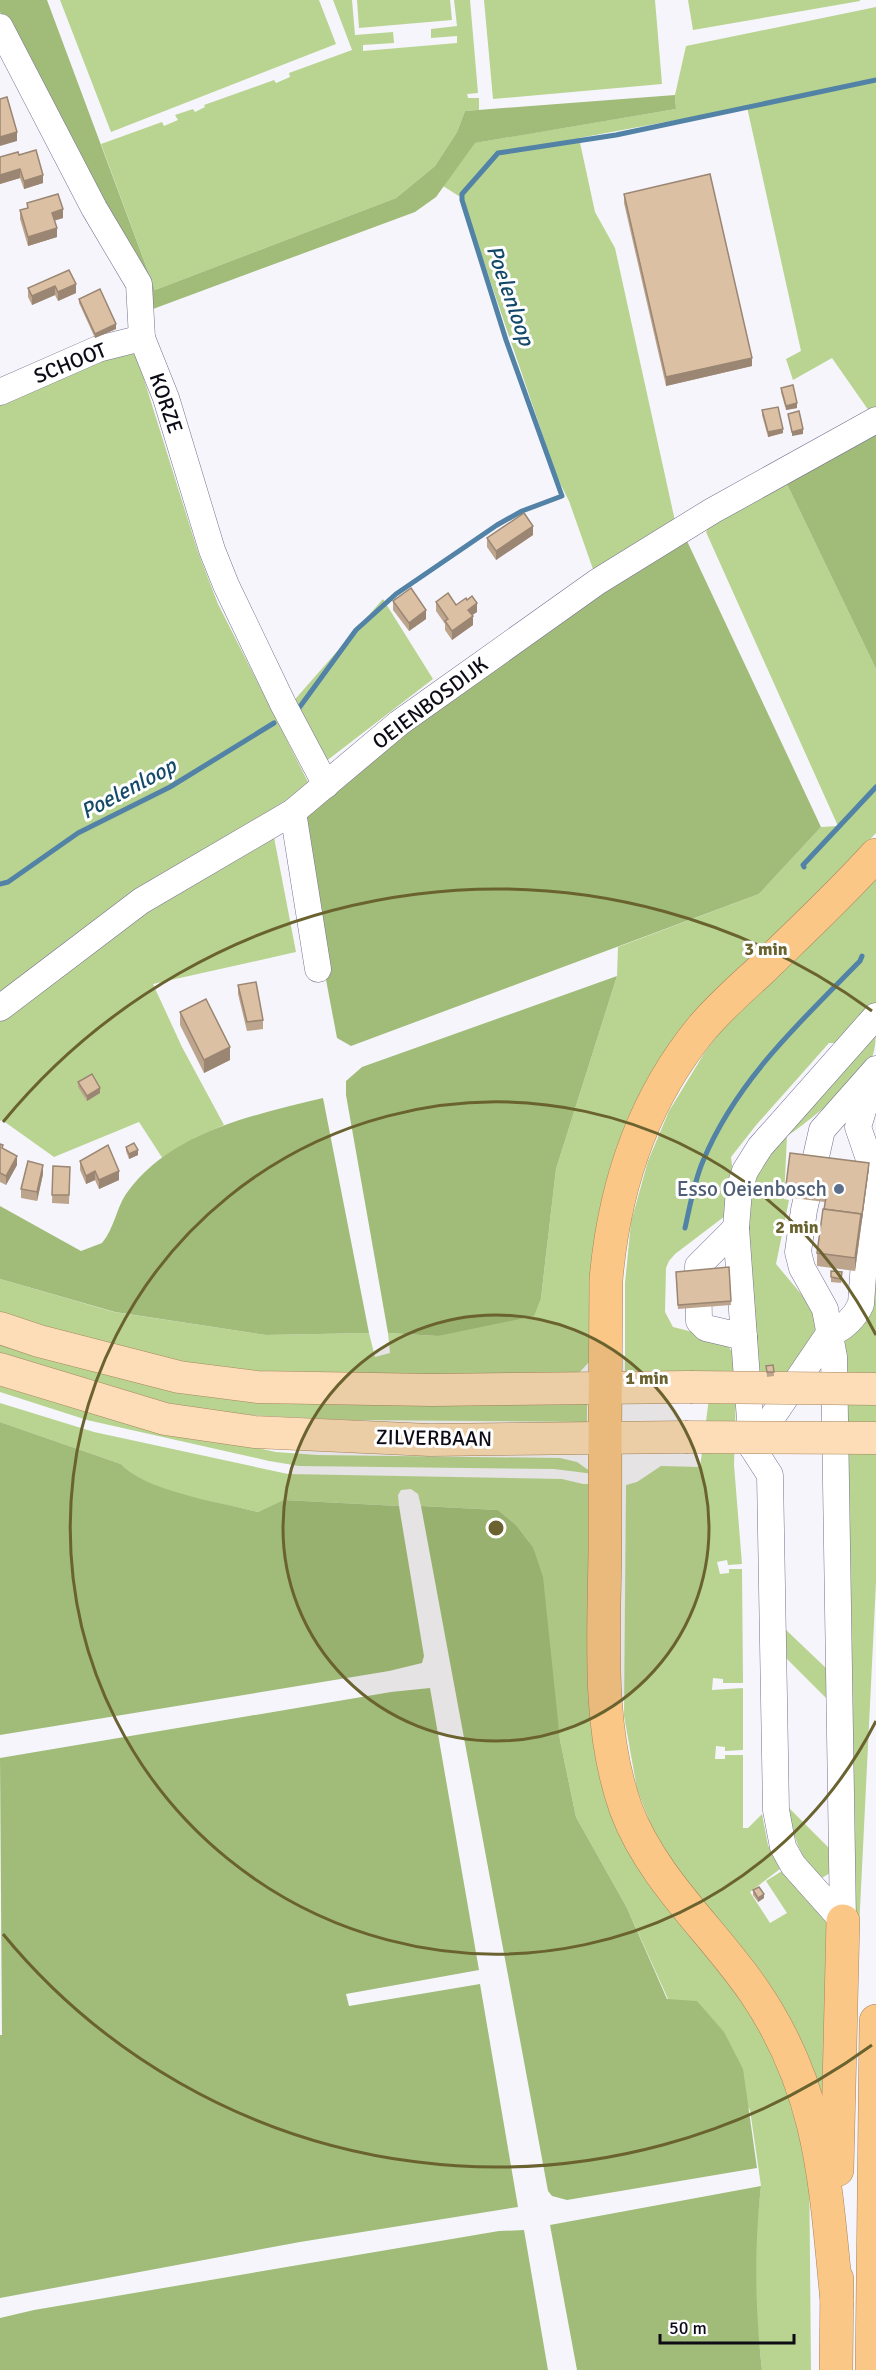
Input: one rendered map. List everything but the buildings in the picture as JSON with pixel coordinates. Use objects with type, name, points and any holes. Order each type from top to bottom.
[{"type":"highway","points":[[837,2301],[823,2163],[811,2109],[787,2046],[754,1990],[679,1896],[637,1834],[615,1774],[606,1704],[604,1389],[609,1248],[627,1164],[653,1102],[675,1064],[703,1026],[848,886],[876,855]]},
{"type":"highway","points":[[836,2370],[843,1921]]},
{"type":"highway","points":[[872,2370],[876,2021]]},
{"type":"main road","points":[[0,1328],[39,1341],[179,1377],[258,1387],[876,1389]]},
{"type":"main road","name":"ZILVERBAAN","points":[[0,1369],[130,1410],[208,1427],[254,1432],[430,1440],[605,1437],[876,1438]]},
{"type":"street","name":"KORZE","points":[[0,27],[94,208],[139,284],[142,338],[166,398],[209,539],[226,585],[283,704],[326,785]]},
{"type":"street","name":"SCHOOT","points":[[0,392],[98,350],[142,338]]},
{"type":"street","name":"OEIENBOSDIJK","points":[[0,1008],[141,901],[293,812],[399,723],[597,582],[712,511],[876,420]]},
{"type":"street","points":[[293,812],[318,969]]},
{"type":"street","points":[[843,1921],[793,1865],[783,1847],[776,1810],[770,1475],[752,1447],[736,1228],[739,1190],[745,1171],[760,1147],[876,1016]]},
{"type":"street","points":[[830,1332],[836,1332],[850,1320],[861,1304],[872,1165],[858,1127],[860,1113],[876,1069]]},
{"type":"street","points":[[843,1921],[834,1357],[825,1309],[802,1268],[798,1252],[804,1210],[822,1130],[876,1069]]},
{"type":"street","points":[[736,1228],[698,1266],[699,1321],[706,1328],[744,1337]]},
{"type":"street","points":[[752,1447],[830,1332]]},
{"type":"green space","points":[[0,0],[47,0],[155,290],[396,198],[435,166],[457,132],[465,111],[675,95],[676,109],[475,143],[436,197],[415,212],[153,309],[0,12]]},
{"type":"green space","points":[[60,0],[319,0],[336,44],[111,132]]},
{"type":"green space","points":[[333,0],[352,0],[355,35],[393,32],[394,43],[363,45],[363,51],[457,43],[457,36],[431,38],[431,29],[457,26],[454,0],[470,0],[478,93],[467,94],[468,98],[479,98],[479,110],[465,111],[457,132],[435,166],[396,198],[155,290],[101,144],[162,122],[164,126],[178,120],[175,115],[193,109],[195,112],[205,107],[204,105],[274,80],[276,83],[290,77],[289,73],[352,50]]},
{"type":"green space","points":[[357,0],[450,0],[452,20],[359,28]]},
{"type":"green space","points":[[484,0],[655,0],[662,84],[493,99]]},
{"type":"green space","points":[[688,0],[860,0],[860,1],[693,30]]},
{"type":"green space","points":[[876,7],[876,408],[869,411],[832,358],[793,380],[786,359],[801,351],[747,107],[579,138],[595,212],[615,248],[675,521],[594,572],[569,501],[557,477],[462,198],[443,186],[474,143],[676,109],[675,95],[686,46]]},
{"type":"green space","points":[[121,350],[134,352],[137,357],[198,552],[218,604],[308,782],[302,790],[145,889],[0,999],[0,403]]},
{"type":"green space","points":[[876,428],[876,669],[783,476]]},
{"type":"green space","points":[[783,476],[876,669],[876,833],[670,1055],[591,1360],[575,1377],[221,1372],[0,1318],[0,1279],[114,1312],[266,1335],[369,1333],[375,1357],[390,1353],[388,1333],[438,1336],[541,1298],[556,1169],[617,976],[618,947],[759,894],[821,827],[838,826],[706,532],[709,526]]},
{"type":"green space","points":[[687,541],[821,827],[759,894],[351,1046],[337,1038],[296,821],[413,724],[472,681],[679,543]]},
{"type":"green space","points":[[383,599],[433,679],[325,762],[290,705]]},
{"type":"green space","points":[[273,832],[296,952],[153,984],[182,1047],[224,1125],[193,1139],[163,1159],[139,1122],[54,1157],[2,1120],[0,1121],[0,1018],[109,930]]},
{"type":"green space","points":[[876,864],[876,1006],[844,1043],[829,1043],[757,1124],[731,1157],[734,1182],[729,1213],[675,1254],[666,1268],[665,1312],[673,1327],[717,1338],[726,1343],[737,1359],[734,1465],[742,1564],[728,1565],[727,1560],[717,1562],[720,1574],[729,1573],[729,1569],[742,1569],[743,1683],[723,1683],[723,1679],[713,1678],[712,1690],[743,1688],[743,1750],[725,1751],[725,1747],[716,1746],[715,1759],[725,1759],[725,1755],[743,1755],[743,1828],[748,1828],[762,1814],[768,1845],[780,1869],[750,1892],[770,1923],[787,1913],[766,1881],[782,1871],[833,1930],[833,2147],[664,1858],[637,1789],[624,1716],[626,1485],[637,1482],[661,1466],[700,1467],[711,1383],[625,1375],[625,1283],[631,1222],[648,1161],[669,1111],[705,1052],[753,988]]},
{"type":"green space","points":[[617,976],[556,1169],[541,1298],[534,1316],[438,1336],[388,1333],[346,1095],[346,1081],[362,1067]]},
{"type":"green space","points":[[876,1028],[873,1056],[869,1065],[831,1102],[787,1136],[784,1199],[789,1200],[776,1264],[817,1313],[817,1334],[773,1402],[758,1391],[743,1222],[757,1168]]},
{"type":"green space","points":[[323,1098],[369,1333],[266,1335],[115,1312],[0,1279],[0,1206],[81,1251],[102,1243],[126,1194],[144,1173],[166,1155],[189,1141],[242,1119]]},
{"type":"green space","points":[[876,1235],[876,1582],[855,2011],[842,1341]]},
{"type":"green space","points":[[0,1339],[53,1356],[587,1402],[587,1422],[351,1420],[197,1413],[0,1360]]},
{"type":"green space","points":[[0,1381],[116,1417],[276,1452],[317,1455],[560,1458],[577,1462],[594,1474],[554,1469],[299,1466],[87,1420],[0,1392]]},
{"type":"green space","points":[[0,1403],[94,1432],[288,1474],[562,1479],[583,1484],[600,1484],[595,1746],[773,2040],[809,2153],[811,2370],[762,2370],[755,2302],[756,2232],[761,2186],[750,2110],[668,1999],[627,1908],[576,1817],[560,1740],[533,1547],[516,1525],[498,1510],[421,1506],[418,1494],[411,1489],[401,1490],[398,1495],[399,1506],[283,1500],[258,1512],[185,1496],[149,1483],[121,1464],[0,1422]]},
{"type":"green space","points":[[0,1422],[121,1464],[133,1474],[166,1489],[258,1512],[283,1500],[399,1506],[424,1656],[422,1663],[389,1671],[0,1735]]},
{"type":"green space","points":[[421,1506],[498,1510],[516,1525],[533,1547],[543,1577],[560,1740],[576,1817],[627,1908],[667,1999],[697,2001],[724,2032],[743,2069],[757,2168],[567,2200],[552,2196],[548,2191]]},
{"type":"green space","points":[[784,1628],[828,1670],[829,1701],[786,1658]]},
{"type":"green space","points":[[430,1688],[479,1970],[346,1994],[349,2006],[480,1984],[518,2207],[300,2242],[0,2298],[0,2035],[2,2035],[0,1758],[391,1692]]},
{"type":"green space","points":[[787,1806],[832,1851],[833,1871],[822,1878],[802,1854]]},
{"type":"green space","points":[[761,2186],[756,2278],[762,2370],[577,2370],[550,2225]]},
{"type":"green space","points":[[524,2230],[548,2370],[0,2370],[0,2318],[34,2310],[499,2231]]},
{"type":"waterway","name":"Poelenloop","points":[[299,708],[356,630],[396,594],[497,525],[522,511],[562,496],[506,340],[462,200],[462,194],[498,153],[616,135],[876,80]]},
{"type":"waterway","name":"Poelenloop","points":[[0,884],[8,882],[78,833],[170,787],[274,723]]},
{"type":"waterway","points":[[804,867],[803,865],[876,787]]},
{"type":"waterway","points":[[685,1228],[692,1194],[703,1161],[733,1105],[771,1054],[860,961],[862,956]]},
{"type":"place","name":"Esso Oeienbosch","points":[[839,1189]]}]
